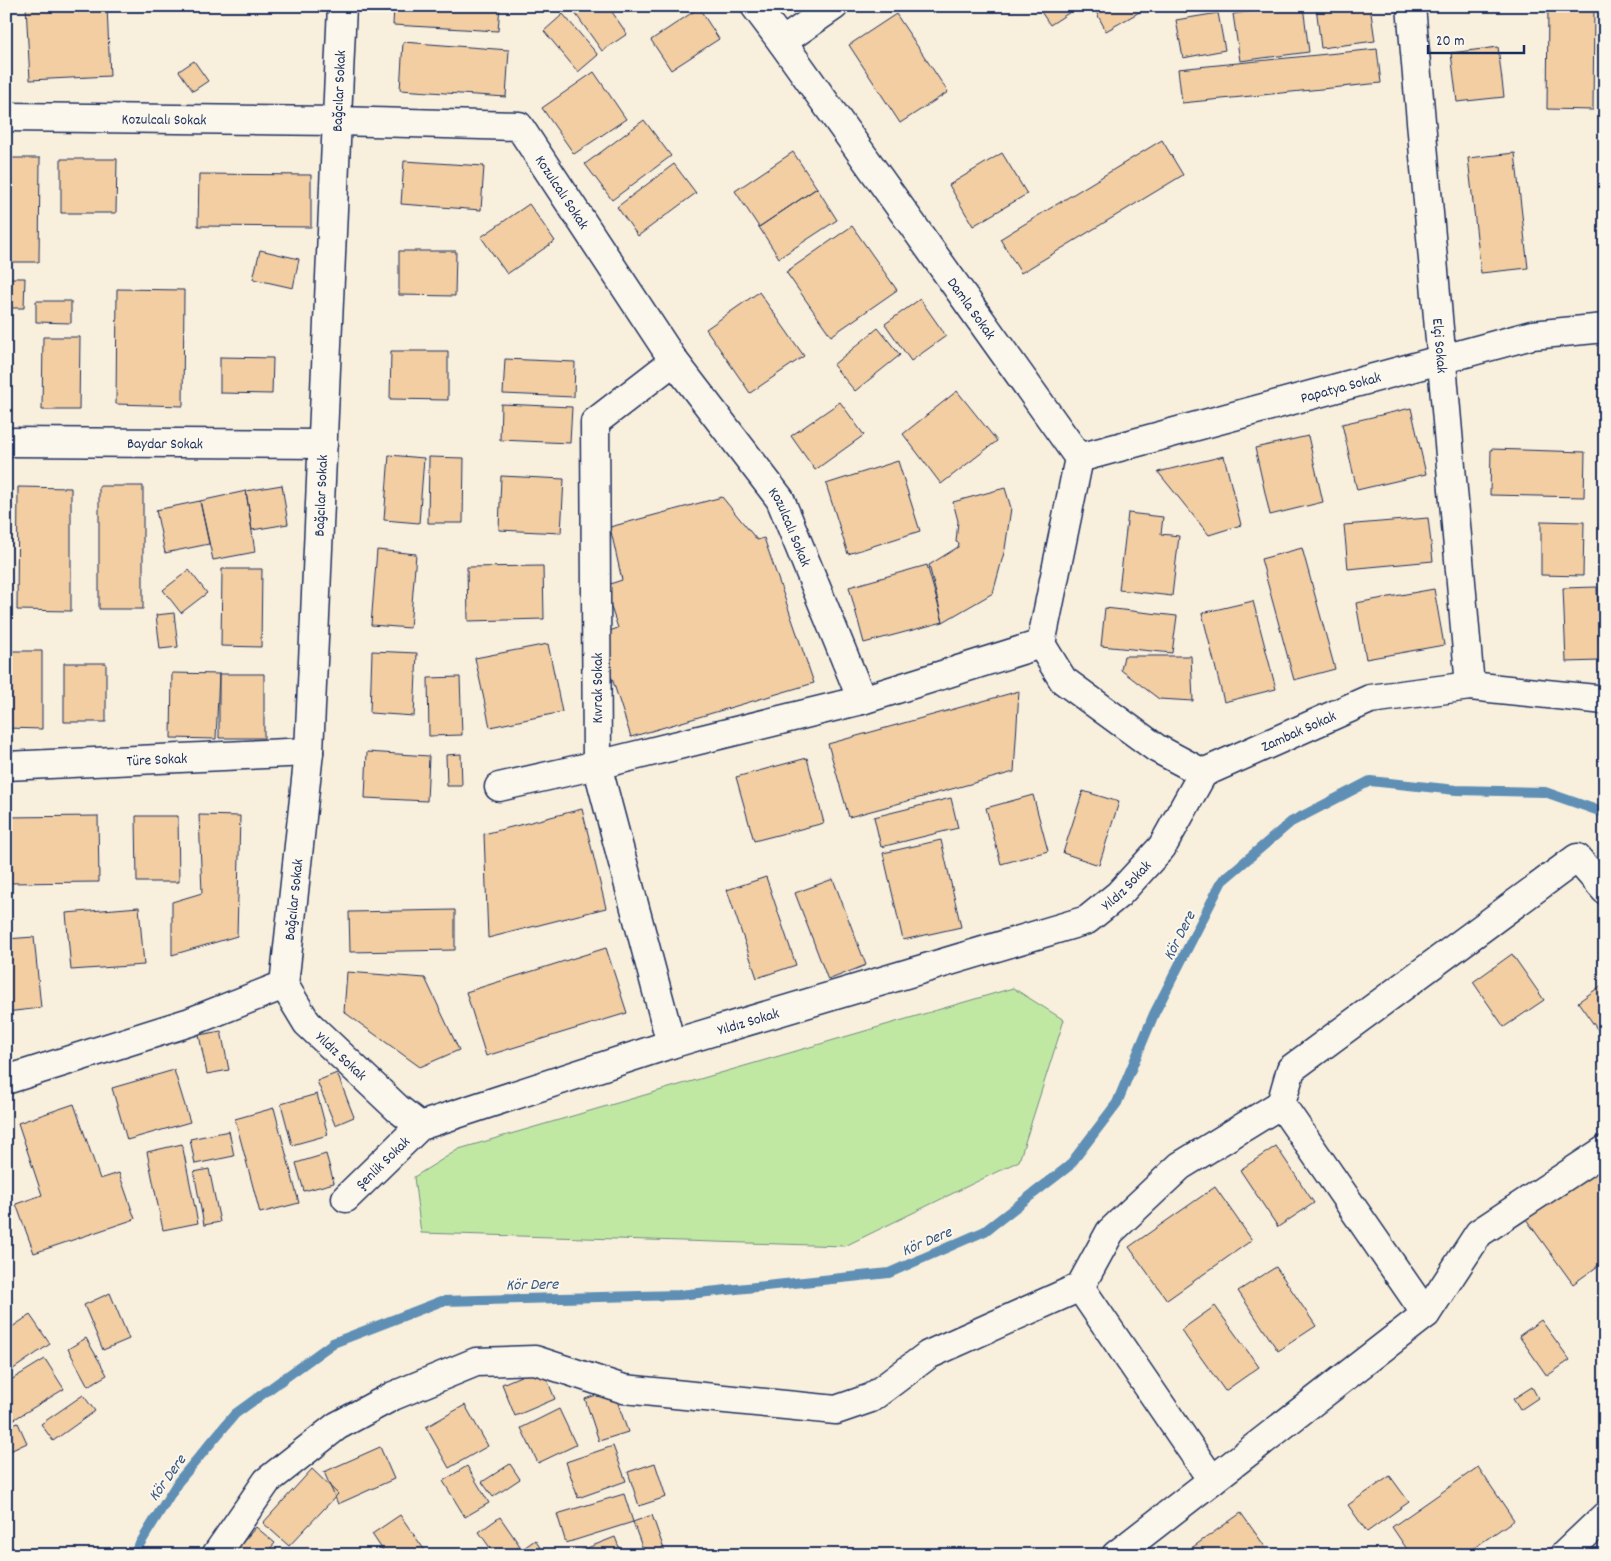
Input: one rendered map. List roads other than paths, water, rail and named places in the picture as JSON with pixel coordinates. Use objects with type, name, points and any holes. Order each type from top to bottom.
[{"type":"street","name":"Bağcılar Sokak","points":[[284,984],[309,752],[342,6]]},
{"type":"street","name":"Damla Sokak","points":[[755,6],[1078,458]]},
{"type":"street","points":[[782,42],[834,6]]},
{"type":"street","name":"Elçi Sokak","points":[[1411,6],[1470,686]]},
{"type":"street","name":"Kozulcalı Sokak","points":[[6,117],[337,121],[519,126],[674,361],[780,499],[862,700]]},
{"type":"street","name":"Papatya Sokak","points":[[1078,458],[1532,335],[1605,328]]},
{"type":"street","name":"Kıvrak Sokak","points":[[671,1044],[597,765],[595,422],[674,361]]},
{"type":"street","name":"Baydar Sokak","points":[[6,442],[323,444]]},
{"type":"street","points":[[1078,458],[1041,644],[1063,680],[1156,748],[1204,773]]},
{"type":"street","points":[[499,787],[862,700],[1041,644]]},
{"type":"street","name":"Zambak Sokak","points":[[1204,773],[1370,699],[1470,686],[1605,700]]},
{"type":"street","name":"Türe Sokak","points":[[6,766],[309,752]]},
{"type":"street","name":"Yıldız Sokak","points":[[284,984],[307,1023],[397,1108],[420,1126],[671,1044],[1087,920],[1119,894],[1162,847],[1204,773]]},
{"type":"street","points":[[216,1555],[267,1481],[337,1426],[392,1396],[476,1362],[535,1360],[624,1389],[836,1410],[872,1398],[928,1355],[1080,1286],[1110,1232],[1180,1166],[1281,1104],[1291,1069],[1577,858],[1605,890]]},
{"type":"street","points":[[6,1080],[190,1022],[284,984]]},
{"type":"street","points":[[1281,1104],[1426,1314]]},
{"type":"street","name":"Şenlik Sokak","points":[[346,1198],[420,1126]]},
{"type":"street","points":[[1116,1555],[1143,1547],[1212,1480],[1426,1314],[1480,1233],[1605,1150]]},
{"type":"street","points":[[1080,1286],[1212,1480]]},
{"type":"street","points":[[1564,1555],[1605,1516]]},
{"type":"waterway","name":"Kör Dere","points":[[133,1555],[178,1482],[235,1414],[333,1343],[442,1301],[679,1295],[889,1273],[985,1231],[1069,1166],[1117,1103],[1154,1014],[1222,881],[1291,822],[1370,781],[1456,790],[1545,792],[1605,813]]}]
